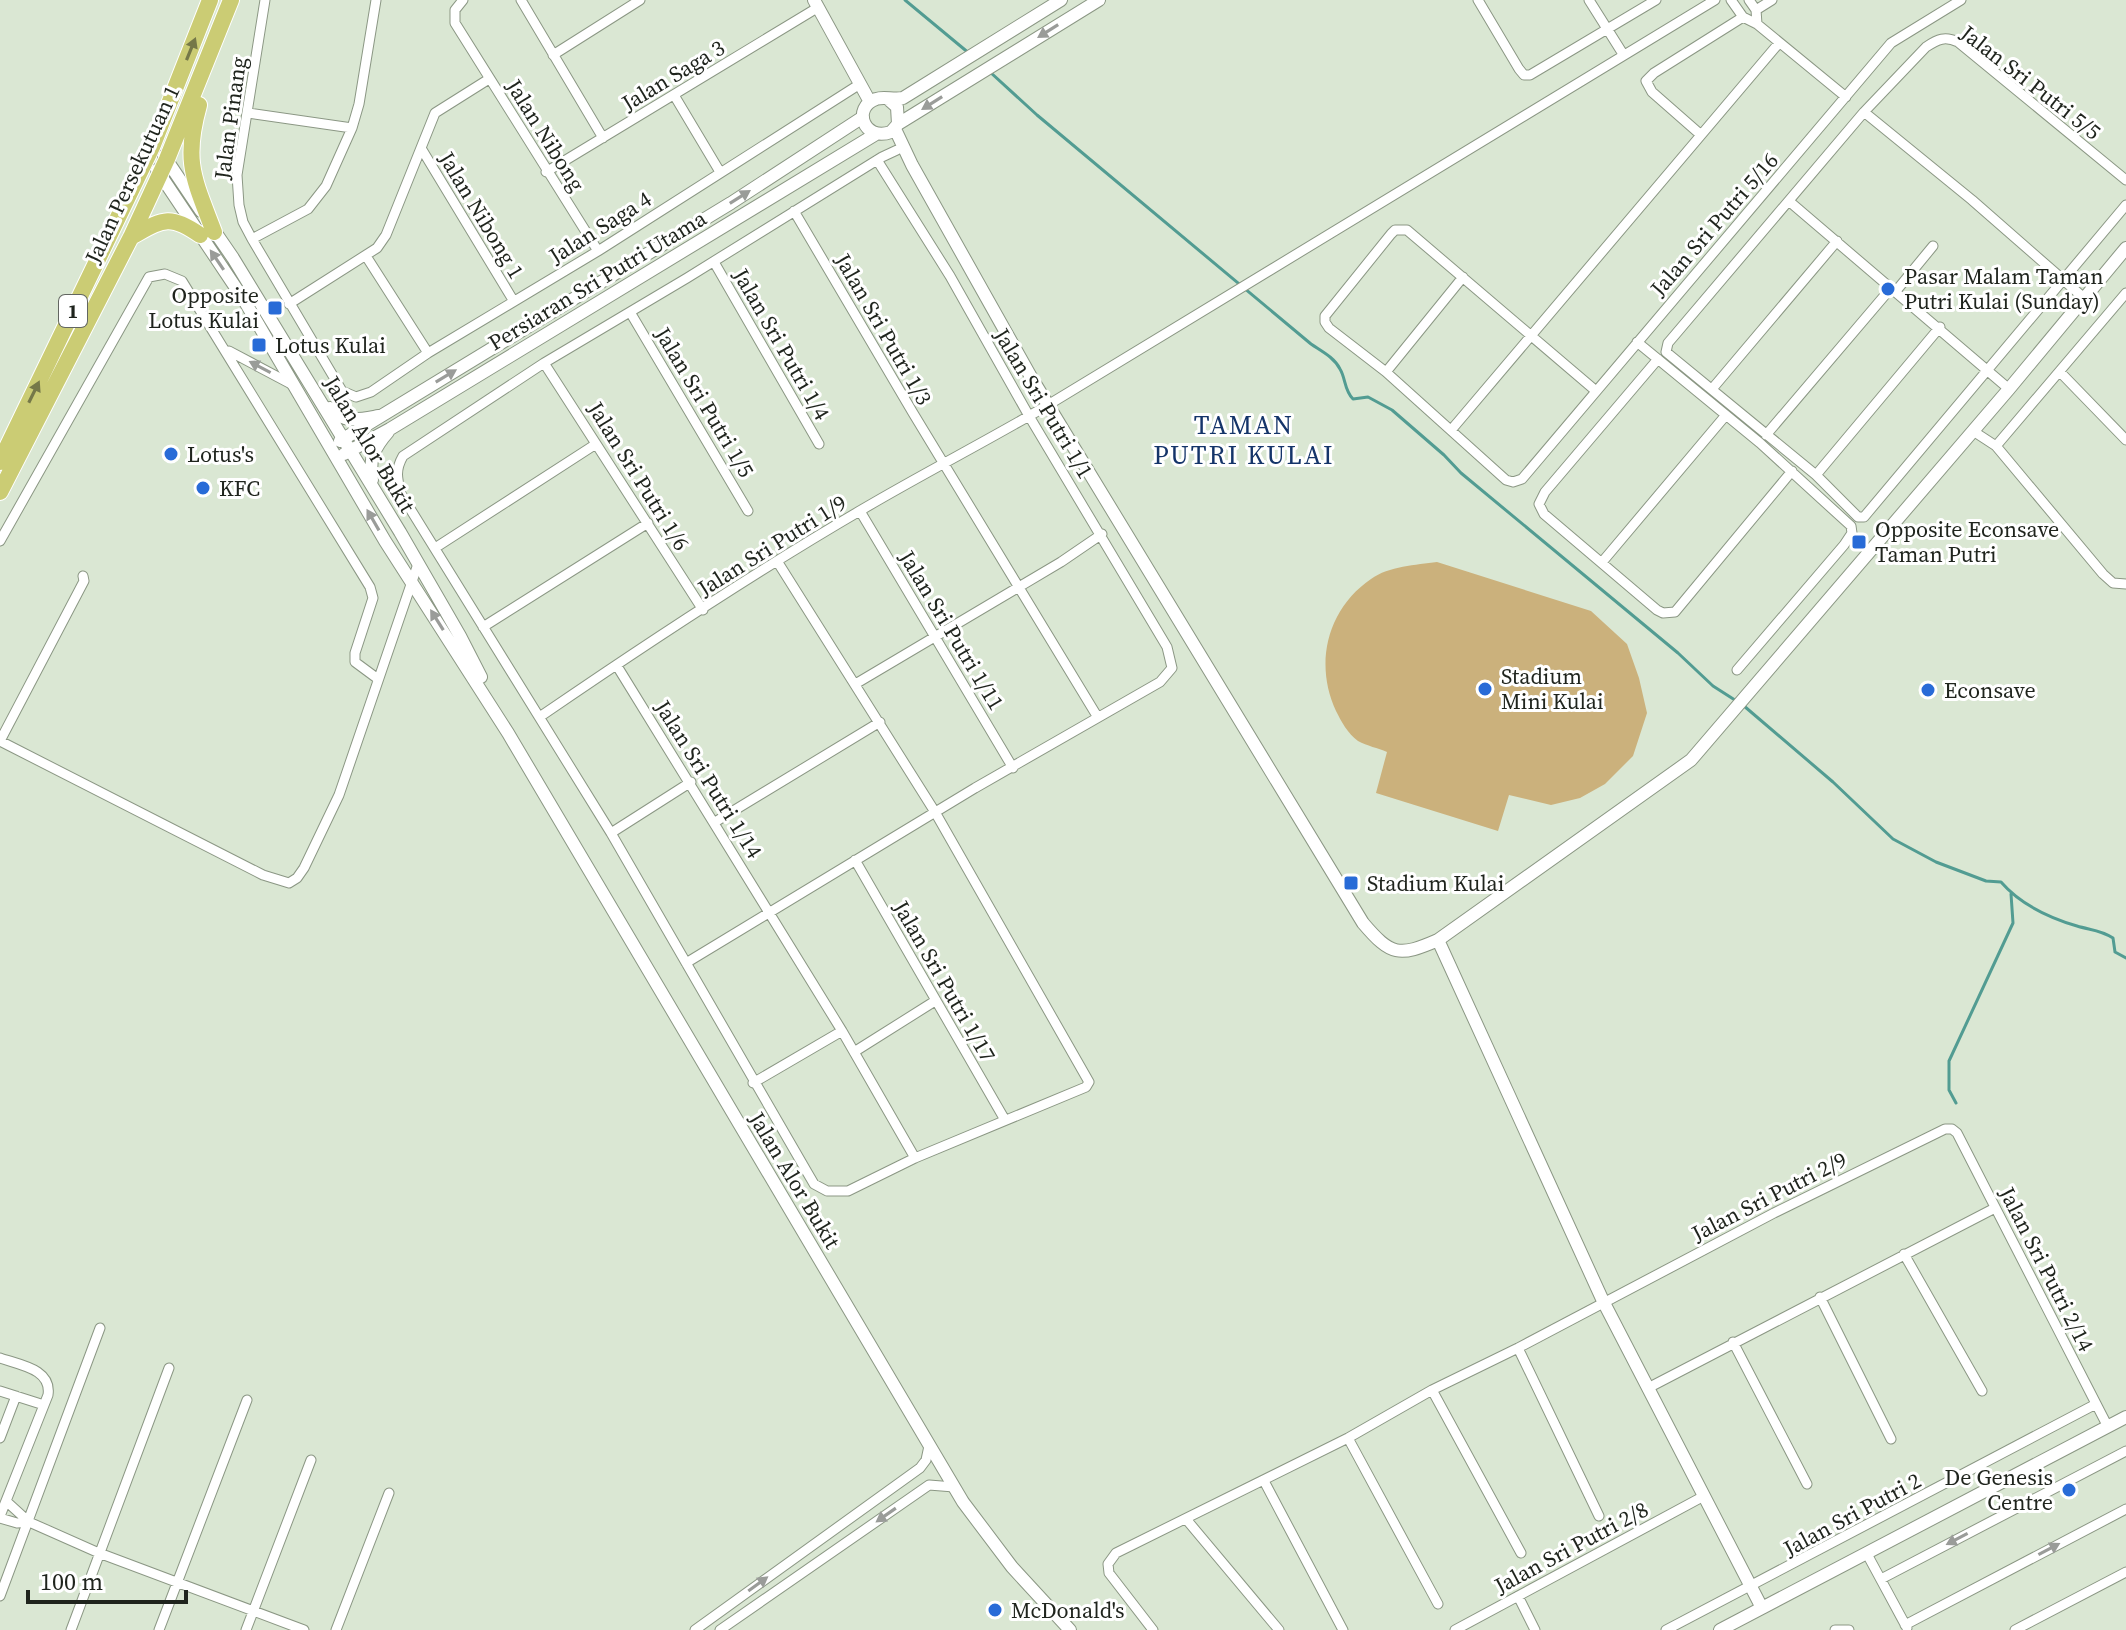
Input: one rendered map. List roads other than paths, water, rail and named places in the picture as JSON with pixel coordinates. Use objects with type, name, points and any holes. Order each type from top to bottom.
[{"type":"highway","name":"Jalan Persekutuan 1","points":[[0,462],[149,153],[210,0]]},
{"type":"highway","name":"Jalan Persekutuan 1","points":[[0,492],[131,237],[164,166],[231,2]]},
{"type":"highway","points":[[207,233],[189,158],[195,118],[231,2]]},
{"type":"highway","points":[[131,237],[156,223],[171,219],[207,233]]},
{"type":"main road","points":[[912,165],[867,128],[863,117],[870,102],[882,98],[903,98],[1061,0]]},
{"type":"main road","points":[[879,135],[1099,0]]},
{"type":"main road","points":[[815,4],[870,102]]},
{"type":"main road","points":[[888,99],[899,112],[896,126],[912,165],[1048,405],[1363,923],[1376,938],[1410,953],[1438,940],[1691,760],[2126,248]]},
{"type":"main road","name":"Persiaran Sri Putri Utama","points":[[338,458],[347,444],[379,416],[731,203],[863,117]]},
{"type":"main road","name":"Persiaran Sri Putri Utama","points":[[330,446],[347,444],[390,429],[879,135]]},
{"type":"main road","name":"Jalan Alor Bukit","points":[[149,153],[164,166],[207,233],[385,541],[508,733],[954,1487],[1012,1567],[1070,1630]]},
{"type":"main road","name":"Jalan Alor Bukit","points":[[207,233],[233,258],[373,487],[460,636],[508,733]]},
{"type":"main road","points":[[310,384],[336,414],[351,420],[379,416]]},
{"type":"main road","points":[[373,487],[369,461],[377,444],[390,429]]},
{"type":"main road","points":[[1438,940],[1603,1301],[1762,1608]]},
{"type":"main road","points":[[1720,1630],[2126,1417]]},
{"type":"street","name":"Jalan Pinang","points":[[265,0],[237,175],[243,222],[342,391],[356,397]]},
{"type":"street","points":[[252,239],[308,209],[317,200],[352,128],[359,104],[376,0]]},
{"type":"street","name":"Jalan Nibong","points":[[463,0],[455,10],[455,23],[598,251]]},
{"type":"street","points":[[521,0],[603,138]]},
{"type":"street","points":[[553,55],[640,0]]},
{"type":"street","points":[[1478,0],[1524,75],[1530,75],[1656,0]]},
{"type":"street","points":[[1589,0],[1623,54]]},
{"type":"street","name":"Jalan Sri Putri 1/9","points":[[541,716],[777,561],[1048,405],[1715,0]]},
{"type":"street","points":[[1731,0],[1743,17],[1757,24],[1846,97]]},
{"type":"street","points":[[1749,0],[1756,10],[1757,24]]},
{"type":"street","points":[[1756,10],[1772,0]]},
{"type":"street","name":"Jalan Sri Putri 5/16","points":[[1452,429],[1506,480],[1513,482],[1522,479],[1891,43],[1961,0]]},
{"type":"street","name":"Jalan Saga 3","points":[[546,172],[674,95],[815,4]]},
{"type":"street","points":[[1701,135],[1652,92],[1646,81],[1743,17]]},
{"type":"street","name":"Jalan Sri Putri 5/5","points":[[1603,561],[1539,509],[1541,498],[1864,112],[1926,47],[1945,37],[1951,39],[2007,80],[2126,180]]},
{"type":"street","points":[[1596,391],[1532,335],[1407,230],[1395,230],[1328,309],[1325,322],[1329,328],[1452,429],[1532,335],[1779,43]]},
{"type":"street","points":[[289,304],[382,243],[435,113],[489,79]]},
{"type":"street","name":"Jalan Saga 4","points":[[356,397],[371,392],[428,353],[598,251],[860,84]]},
{"type":"street","points":[[674,95],[720,172]]},
{"type":"street","points":[[1864,112],[1972,200],[2084,298]]},
{"type":"street","points":[[248,113],[352,128]]},
{"type":"street","name":"Jalan Nibong 1","points":[[421,148],[513,300]]},
{"type":"street","points":[[777,561],[857,683],[935,812],[1089,1082],[1086,1087],[915,1158],[848,1191],[827,1191],[814,1184],[541,716],[401,494],[396,477],[397,466],[403,456],[544,363],[897,150]]},
{"type":"street","name":"Jalan Sri Putri 1/1","points":[[877,160],[950,276],[1172,659],[1172,668],[1160,682],[1097,716]]},
{"type":"street","points":[[1790,202],[2009,389]]},
{"type":"street","points":[[1637,342],[1712,389],[1816,475],[1858,517],[1864,517],[2126,205]]},
{"type":"street","name":"Jalan Sri Putri 1/3","points":[[794,211],[1097,716]]},
{"type":"street","points":[[1712,389],[1837,241]]},
{"type":"street","points":[[1766,435],[1933,246]]},
{"type":"street","points":[[366,256],[428,353]]},
{"type":"street","name":"Jalan Sri Putri 1/4","points":[[714,262],[819,444]]},
{"type":"street","points":[[0,541],[149,277],[165,274],[182,281],[370,587],[373,598],[355,653],[355,662],[378,679]]},
{"type":"street","points":[[1386,372],[1463,277]]},
{"type":"street","points":[[1996,446],[2124,299]]},
{"type":"street","name":"Jalan Sri Putri 1/5","points":[[630,312],[748,511]]},
{"type":"street","points":[[1816,475],[1940,327]]},
{"type":"street","points":[[226,349],[294,386]]},
{"type":"street","points":[[1662,356],[1846,519],[1852,533],[1737,670]]},
{"type":"street","name":"Jalan Sri Putri 1/6","points":[[544,363],[703,610]]},
{"type":"street","points":[[2060,372],[2126,440]]},
{"type":"street","points":[[1726,415],[1603,561],[1657,610],[1669,614],[1675,612],[1792,471]]},
{"type":"street","points":[[1973,431],[1996,446],[2103,574],[2113,583],[2126,584]]},
{"type":"street","points":[[435,548],[596,444]]},
{"type":"street","name":"Jalan Sri Putri 1/11","points":[[860,511],[1013,768]]},
{"type":"street","points":[[483,627],[648,523]]},
{"type":"street","points":[[857,683],[1102,534]]},
{"type":"street","points":[[83,576],[84,581],[0,741],[275,880],[289,883],[304,868],[339,795],[418,564]]},
{"type":"street","name":"Jalan Sri Putri 1/14","points":[[617,666],[842,1031],[915,1158]]},
{"type":"street","points":[[686,963],[1097,716]]},
{"type":"street","points":[[715,822],[880,722]]},
{"type":"street","points":[[611,833],[691,782]]},
{"type":"street","name":"Jalan Sri Putri 1/17","points":[[855,860],[1005,1120]]},
{"type":"street","points":[[854,1052],[935,1001]]},
{"type":"street","points":[[753,1083],[842,1031]]},
{"type":"street","name":"Jalan Sri Putri 2/9","points":[[1153,1630],[1109,1573],[1108,1564],[1116,1553],[1348,1438],[1432,1390],[1937,1131],[1952,1129]]},
{"type":"street","name":"Jalan Sri Putri 2/14","points":[[1952,1129],[1961,1140],[2108,1427]]},
{"type":"street","points":[[1648,1388],[1995,1208]]},
{"type":"street","points":[[1904,1254],[1982,1391]]},
{"type":"street","points":[[1820,1297],[1891,1439]]},
{"type":"street","points":[[0,1596],[100,1328]]},
{"type":"street","points":[[1733,1342],[1807,1484]]},
{"type":"street","points":[[1518,1348],[1599,1516]]},
{"type":"street","points":[[0,1358],[47,1378],[49,1386],[0,1517],[17,1523],[29,1522]]},
{"type":"street","points":[[71,1630],[169,1368]]},
{"type":"street","points":[[1432,1390],[1521,1553]]},
{"type":"street","points":[[0,1391],[44,1405]]},
{"type":"street","points":[[0,1438],[16,1396]]},
{"type":"street","points":[[159,1630],[247,1400]]},
{"type":"street","name":"Jalan Sri Putri 2","points":[[1666,1630],[2096,1404]]},
{"type":"street","points":[[1348,1438],[1438,1604]]},
{"type":"street","points":[[695,1630],[920,1468],[926,1460],[929,1446]]},
{"type":"street","points":[[1881,1579],[2126,1451]]},
{"type":"street","points":[[246,1630],[311,1460]]},
{"type":"street","points":[[1264,1481],[1343,1630]]},
{"type":"street","points":[[720,1630],[929,1485],[954,1487]]},
{"type":"street","points":[[336,1630],[389,1493]]},
{"type":"street","name":"Jalan Sri Putri 2/8","points":[[1455,1630],[1704,1496]]},
{"type":"street","points":[[6,1501],[29,1522],[99,1553],[304,1630]]},
{"type":"street","points":[[1867,1554],[1907,1627],[2126,1509]]},
{"type":"street","points":[[1186,1519],[1279,1630]]},
{"type":"street","points":[[2015,1630],[2126,1572]]},
{"type":"street","points":[[1518,1596],[1535,1630]]},
{"type":"street","points":[[1835,1630],[1848,1630]]},
{"type":"waterway","points":[[905,0],[970,54]]},
{"type":"waterway","points":[[990,72],[1037,115],[1331,358],[1340,369],[1353,399],[1368,397],[1392,410],[1461,473],[1678,653],[1713,686],[1738,702]]},
{"type":"waterway","points":[[1744,706],[1833,782],[1893,839],[1936,862],[1986,881],[2001,882],[2017,897],[2046,914],[2109,935],[2113,938],[2115,952],[2126,958]]},
{"type":"waterway","points":[[1956,1103],[1949,1090],[1949,1061],[2013,923],[2011,894]]},
{"type":"place","name":"Pasar Malam Taman Putri Kulai (Sunday)","points":[[1888,289]]},
{"type":"place","name":"Opposite Lotus Kulai","points":[[275,308]]},
{"type":"place","name":"Lotus Kulai","points":[[259,345]]},
{"type":"place","name":"Lotus's","points":[[171,454]]},
{"type":"place","name":"KFC","points":[[203,488]]},
{"type":"place","name":"Opposite Econsave Taman Putri","points":[[1859,542]]},
{"type":"place","name":"Stadium Mini Kulai","points":[[1485,689]]},
{"type":"place","name":"Econsave","points":[[1928,690]]},
{"type":"place","name":"Stadium Kulai","points":[[1351,883]]},
{"type":"place","name":"De Genesis Centre","points":[[2069,1490]]},
{"type":"place","name":"McDonald's","points":[[995,1610]]},
{"type":"district","name":"TAMAN PUTRI KULAI","points":[[1244,440]]}]
